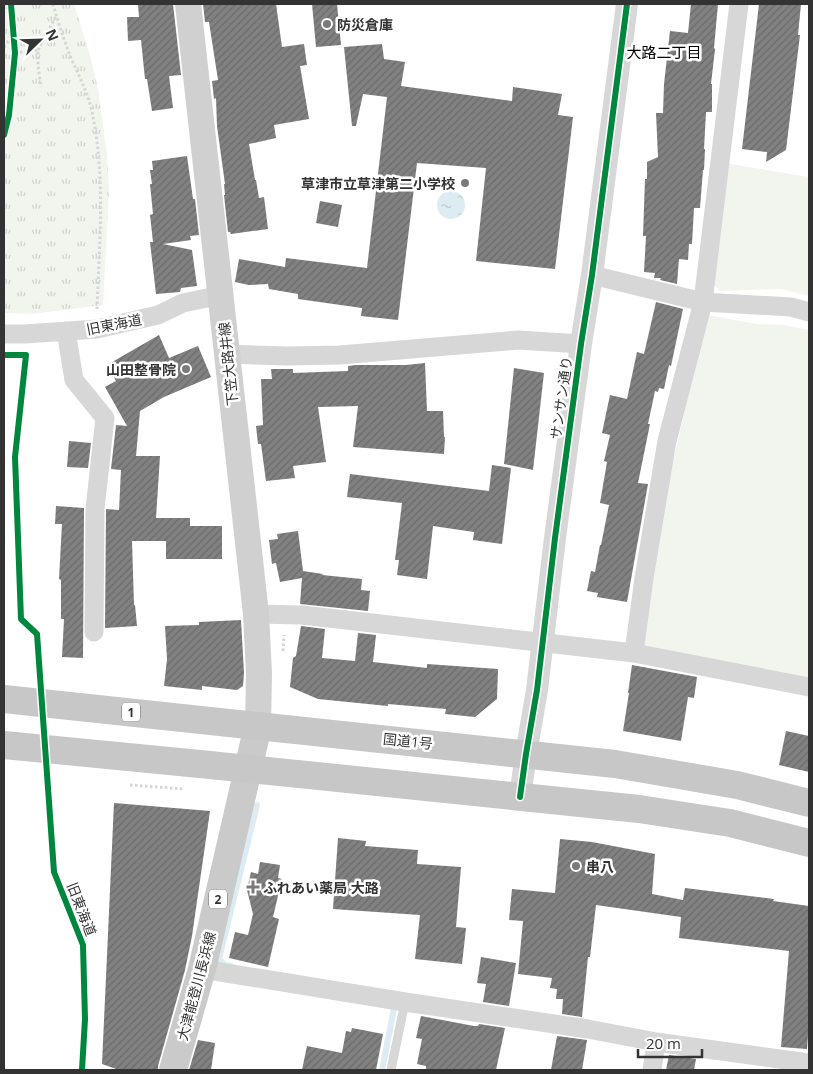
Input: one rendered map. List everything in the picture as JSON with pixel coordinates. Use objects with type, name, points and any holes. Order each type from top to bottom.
[{"type":"highway","name":"国道1号","points":[[4,699],[615,764],[737,785],[809,803]]},
{"type":"highway","points":[[4,745],[639,808],[721,822],[809,843]]},
{"type":"main road","name":"下笠大路井線","points":[[188,4],[256,614],[260,674],[258,726]]},
{"type":"main road","name":"大津能登川長浜線","points":[[173,1070],[202,969],[258,726]]},
{"type":"street","name":"サンサン通り","points":[[520,796],[537,690],[554,538],[592,275],[627,4]]},
{"type":"street","points":[[634,653],[644,578],[667,441],[703,302],[738,4]]},
{"type":"street","points":[[592,275],[703,302],[791,307],[809,312]]},
{"type":"street","name":"旧東海道","points":[[4,334],[97,329],[158,315],[183,303],[221,295]]},
{"type":"street","points":[[66,331],[74,380],[105,418],[95,509],[94,632]]},
{"type":"street","points":[[227,354],[340,355],[518,340],[581,344]]},
{"type":"street","points":[[256,614],[302,615],[634,653],[809,687]]},
{"type":"street","points":[[202,969],[588,1029],[656,1042],[809,1063]]},
{"type":"street","points":[[652,1070],[656,1042]]},
{"type":"lane","points":[[391,1070],[405,1002]]},
{"type":"path","points":[[4,135],[9,115],[15,53],[11,4]]},
{"type":"path","points":[[53,4],[92,110],[99,150],[97,312]]},
{"type":"path","points":[[41,87],[38,50],[56,16]]},
{"type":"path","points":[[4,47],[14,34]]},
{"type":"path","points":[[15,53],[38,50]]},
{"type":"path","points":[[18,355],[26,355],[15,457],[21,619],[37,634],[39,667]]},
{"type":"path","points":[[130,785],[184,789]]},
{"type":"green space","points":[[4,4],[74,4],[90,55],[98,89],[107,154],[109,190],[103,305],[32,314],[4,313]]},
{"type":"green space","points":[[725,163],[809,177],[809,296],[781,289],[720,291],[710,281]]},
{"type":"green space","points":[[707,315],[757,324],[784,325],[809,330],[808,681],[642,646],[658,538],[673,462]]},
{"type":"water","points":[[451,191],[461,195],[465,205],[461,215],[451,219],[441,215],[437,205],[441,195]]},
{"type":"building","points":[[173,4],[181,75],[169,76],[173,108],[152,111],[147,79],[145,79],[141,40],[128,41],[127,17],[139,17],[138,5]]},
{"type":"building","points":[[203,4],[276,4],[282,47],[304,44],[307,65],[300,66],[309,119],[274,125],[276,138],[249,144],[259,198],[264,197],[268,229],[231,234],[228,232],[224,195],[225,184],[217,126],[216,98],[214,99],[212,81],[218,80],[209,22],[205,22]]},
{"type":"building","name":"防災倉庫","points":[[312,4],[337,4],[341,45],[316,47]]},
{"type":"building","points":[[691,4],[718,4],[711,84],[712,112],[706,112],[704,170],[700,208],[694,208],[692,244],[689,244],[688,260],[679,259],[677,284],[660,280],[661,278],[654,278],[655,273],[644,272],[646,236],[643,236],[645,179],[647,179],[647,162],[658,157],[656,113],[663,113],[670,31],[688,33]]},
{"type":"building","points":[[759,4],[801,4],[798,35],[800,35],[786,150],[766,162],[767,152],[742,149]]},
{"type":"building","points":[[382,44],[384,59],[405,62],[401,86],[512,101],[513,87],[562,94],[558,115],[573,117],[555,269],[476,261],[486,168],[417,163],[398,320],[361,316],[362,308],[298,299],[298,294],[269,289],[268,284],[249,285],[235,282],[239,259],[285,267],[286,258],[367,268],[387,97],[363,94],[356,126],[352,126],[344,47]]},
{"type":"building","points":[[187,156],[199,235],[190,236],[191,240],[163,244],[192,250],[197,286],[181,288],[180,292],[156,294],[150,242],[153,242],[150,215],[153,214],[150,184],[152,184],[150,170],[153,170],[152,161]]},
{"type":"building","points":[[320,201],[342,205],[338,227],[316,223]]},
{"type":"building","points":[[656,302],[683,309],[664,389],[659,388],[658,392],[655,391],[648,424],[650,424],[638,483],[648,484],[627,602],[597,597],[598,593],[587,591],[591,571],[595,572],[609,505],[600,503],[607,462],[604,461],[610,435],[602,433],[610,395],[627,399],[637,352],[644,354]]},
{"type":"building","points":[[159,335],[169,358],[198,346],[211,377],[164,397],[140,411],[136,456],[160,456],[156,518],[190,518],[190,526],[222,526],[222,559],[166,559],[166,541],[132,541],[134,605],[137,626],[105,628],[106,509],[119,510],[121,470],[111,469],[116,425],[127,426],[105,387],[116,381],[107,365]]},
{"type":"building","points":[[425,363],[427,411],[443,411],[444,454],[353,447],[358,406],[318,407],[326,462],[293,466],[295,478],[266,481],[261,444],[258,444],[256,426],[263,425],[261,379],[272,379],[271,369],[293,369],[293,373],[348,371],[348,366],[356,365]]},
{"type":"building","points":[[514,368],[544,373],[533,470],[504,464]]},
{"type":"building","points":[[69,441],[91,443],[88,468],[67,467]]},
{"type":"building","points":[[492,465],[511,468],[502,544],[473,540],[474,532],[433,526],[427,579],[397,575],[399,560],[395,560],[402,503],[347,497],[350,474],[489,491]]},
{"type":"building","points":[[56,506],[84,508],[83,658],[62,657],[64,619],[61,619],[61,580],[59,579],[62,524],[55,524]]},
{"type":"building","points":[[298,531],[303,571],[362,579],[361,590],[370,591],[368,611],[300,604],[302,578],[280,582],[276,563],[272,564],[269,540],[278,539],[277,534]]},
{"type":"building","points":[[241,620],[243,686],[237,690],[202,686],[202,690],[164,686],[167,659],[165,626],[199,625],[199,622]]},
{"type":"building","points":[[301,626],[325,629],[322,658],[355,661],[358,633],[376,635],[373,662],[427,668],[427,664],[498,669],[497,699],[475,717],[445,714],[446,709],[388,704],[388,706],[318,699],[290,687],[293,658],[296,656]]},
{"type":"building","points":[[632,665],[697,677],[694,698],[688,697],[681,741],[623,731]]},
{"type":"building","points":[[786,731],[809,736],[809,772],[779,765]]},
{"type":"building","points":[[114,803],[210,811],[192,936],[185,970],[158,1070],[119,1070],[102,1064]]},
{"type":"building","points":[[338,838],[366,841],[365,846],[418,850],[417,864],[461,867],[456,927],[466,928],[462,964],[415,959],[420,915],[333,909]]},
{"type":"building","points":[[560,839],[592,842],[655,854],[652,894],[683,900],[685,888],[774,899],[773,901],[809,906],[809,1022],[807,1049],[781,1047],[789,951],[679,938],[681,917],[596,905],[582,1017],[562,1014],[563,999],[556,999],[557,989],[550,988],[552,978],[518,974],[523,921],[509,920],[512,889],[555,893]]},
{"type":"building","points":[[260,862],[280,865],[278,878],[282,879],[273,917],[279,919],[268,967],[229,958],[235,932],[248,935],[253,914],[247,890],[251,872],[258,874]]},
{"type":"building","points":[[481,957],[516,963],[509,1006],[483,1002],[486,984],[477,983]]},
{"type":"building","points":[[421,1016],[474,1026],[479,1024],[505,1028],[496,1070],[426,1070],[426,1066],[417,1064],[422,1039],[416,1038]]},
{"type":"building","points":[[352,1028],[383,1034],[376,1070],[302,1070],[307,1046],[342,1053],[346,1031],[351,1032]]},
{"type":"building","points":[[557,1036],[587,1040],[582,1070],[551,1070]]},
{"type":"building","points":[[198,1040],[215,1043],[211,1070],[189,1070]]},
{"type":"building","points":[[669,1055],[696,1059],[694,1070],[666,1070]]},
{"type":"waterway","points":[[231,966],[225,965],[219,959],[257,805]]},
{"type":"waterway","points":[[382,1070],[395,1003]]},
{"type":"cycle path","points":[[4,135],[9,115],[15,53],[11,4]]},
{"type":"cycle path","points":[[520,797],[537,690],[555,538],[592,275],[627,4]]},
{"type":"cycle path","points":[[4,355],[26,355],[15,457],[21,619],[37,634],[54,872],[83,945],[85,1019],[82,1070]]},
{"type":"place","name":"防災倉庫","points":[[327,24]]},
{"type":"place","name":"草津市立草津第二小学校","points":[[465,183]]},
{"type":"place","name":"山田整骨院","points":[[186,369]]},
{"type":"place","name":"串八","points":[[576,866]]},
{"type":"place","name":"ふれあい薬局 大路","points":[[253,887]]},
{"type":"district","name":"大路二丁目","points":[[664,52]]}]
